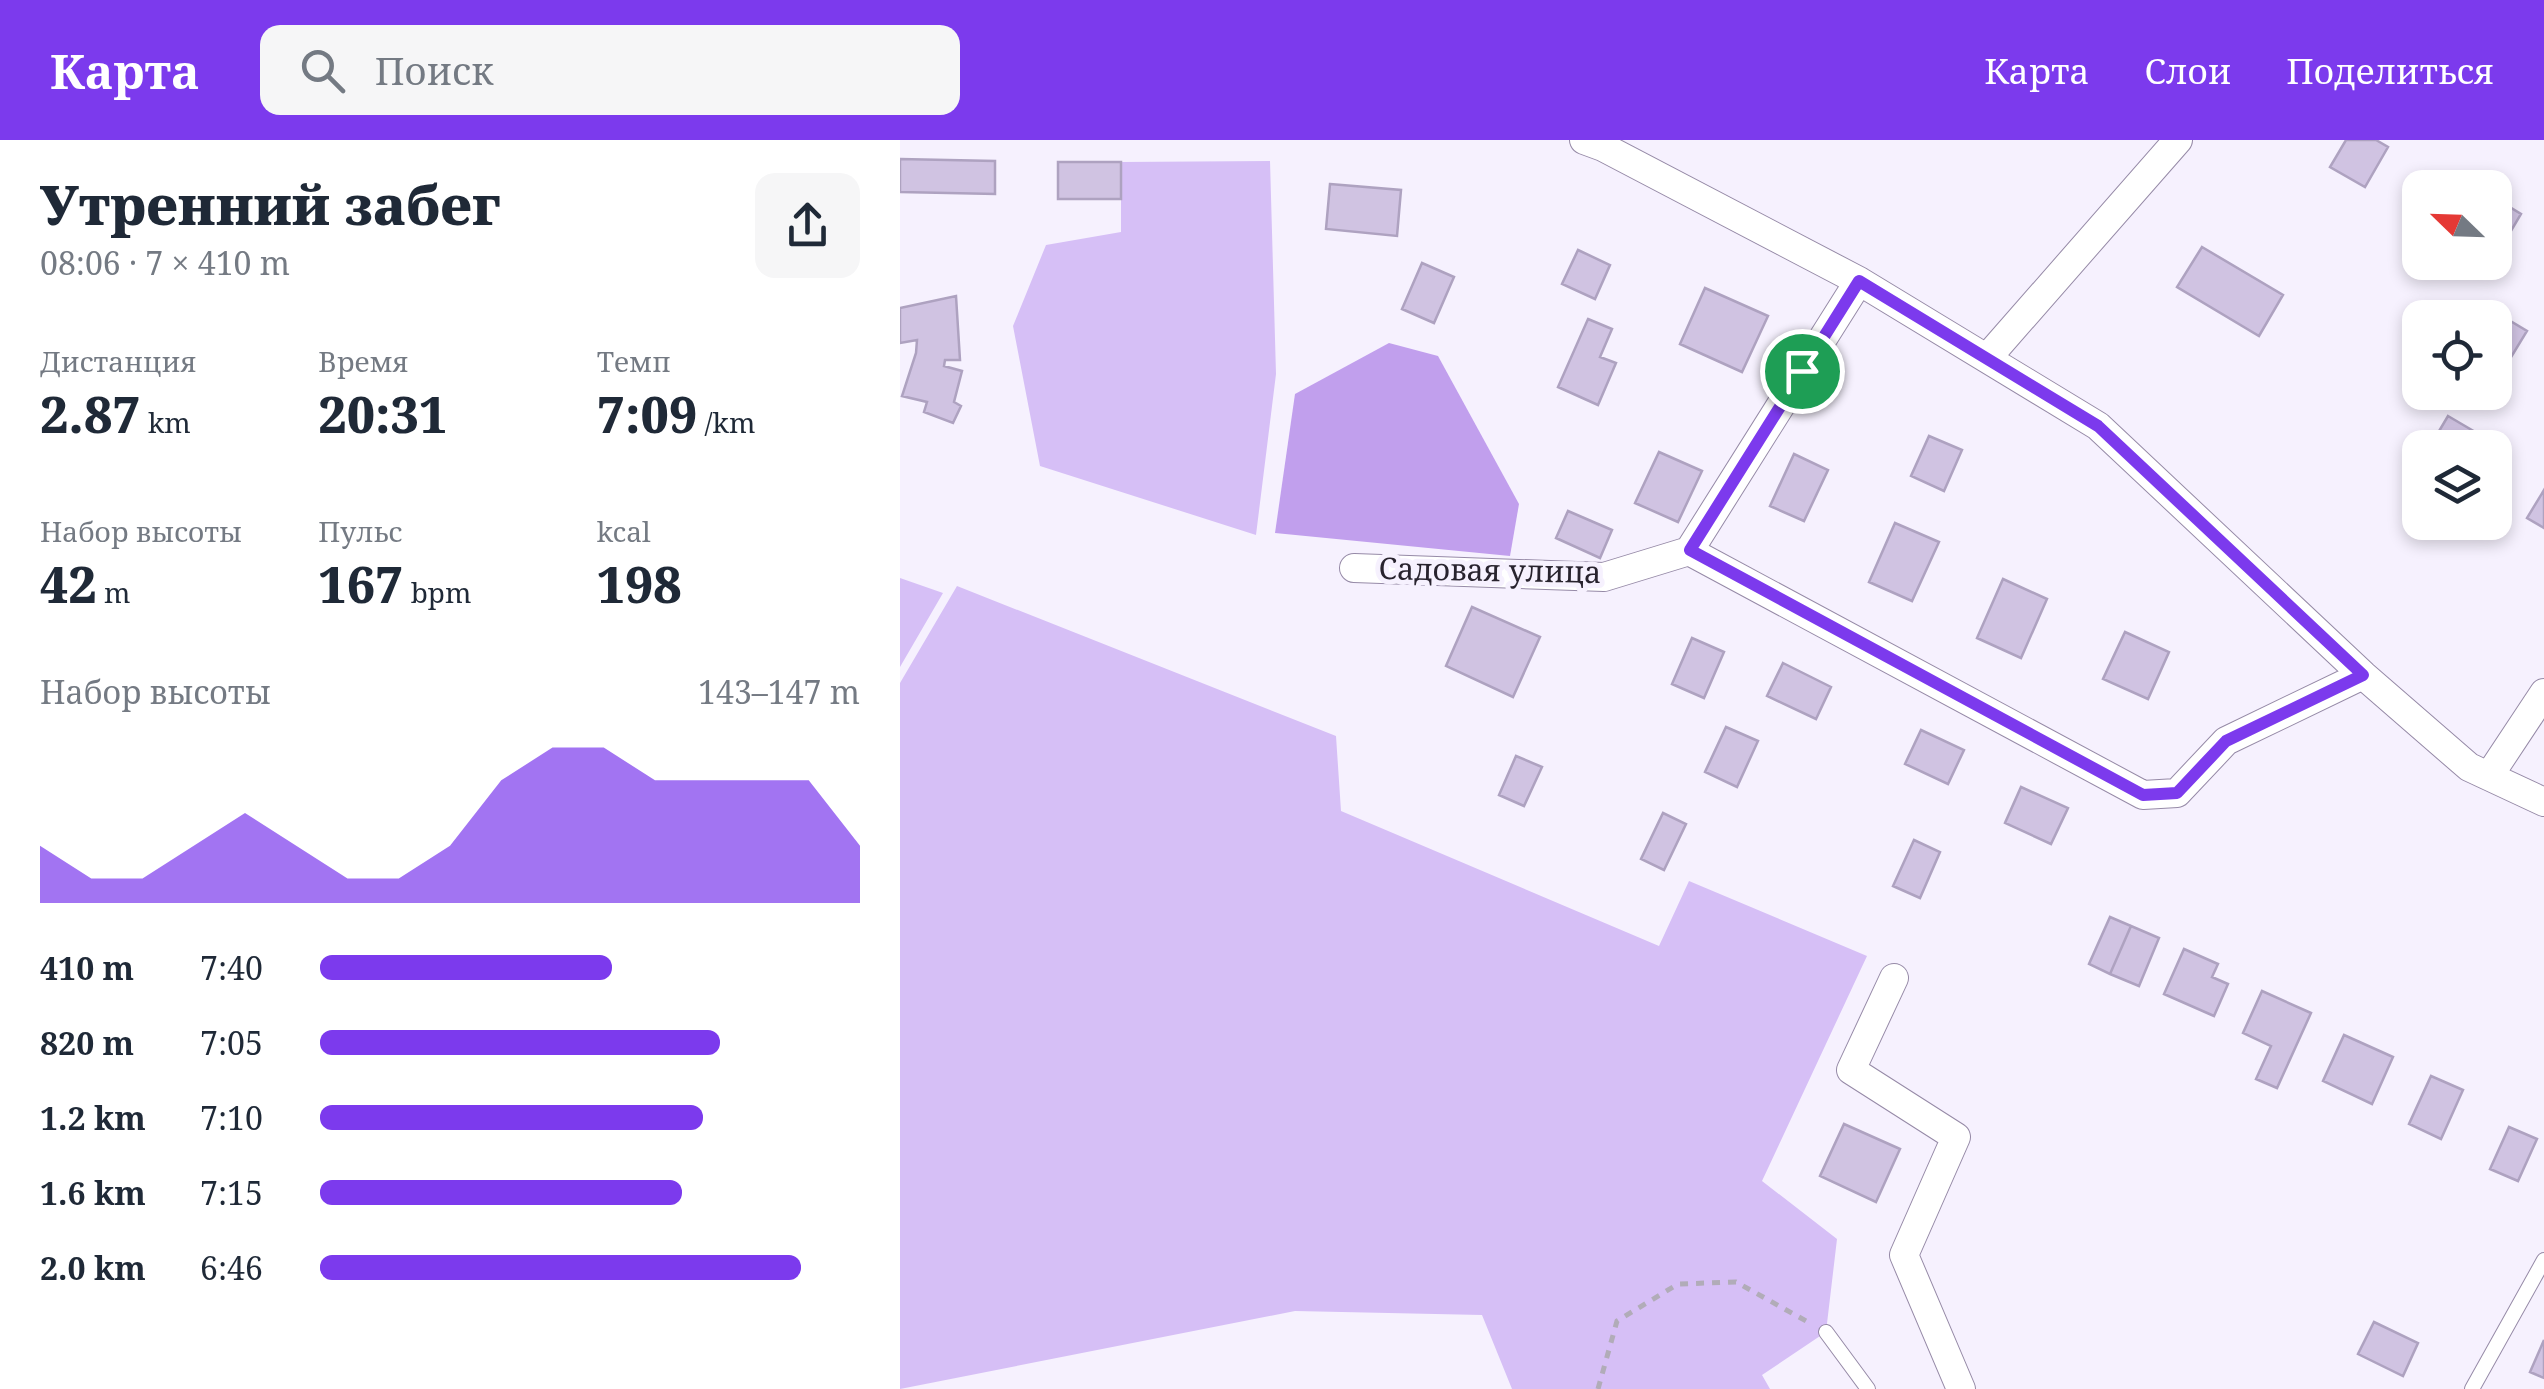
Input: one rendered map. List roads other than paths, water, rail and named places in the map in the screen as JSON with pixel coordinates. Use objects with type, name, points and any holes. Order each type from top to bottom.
[{"type":"street","points":[[1584,140],[1859,281],[2098,426],[2363,675],[2469,767],[2544,802]]},
{"type":"street","points":[[1987,358],[2178,140]]},
{"type":"street","points":[[1859,281],[1690,550],[2143,795],[2177,793],[2226,741],[2363,675]]},
{"type":"street","name":"Садовая улица","points":[[1354,568],[1604,577],[1690,550]]},
{"type":"street","points":[[2489,776],[2544,693]]},
{"type":"street","points":[[1894,978],[1851,1070],[1956,1137],[1904,1255],[1960,1389]]},
{"type":"lane","points":[[2472,1389],[2544,1260]]},
{"type":"lane","points":[[1826,1332],[1868,1389]]}]
